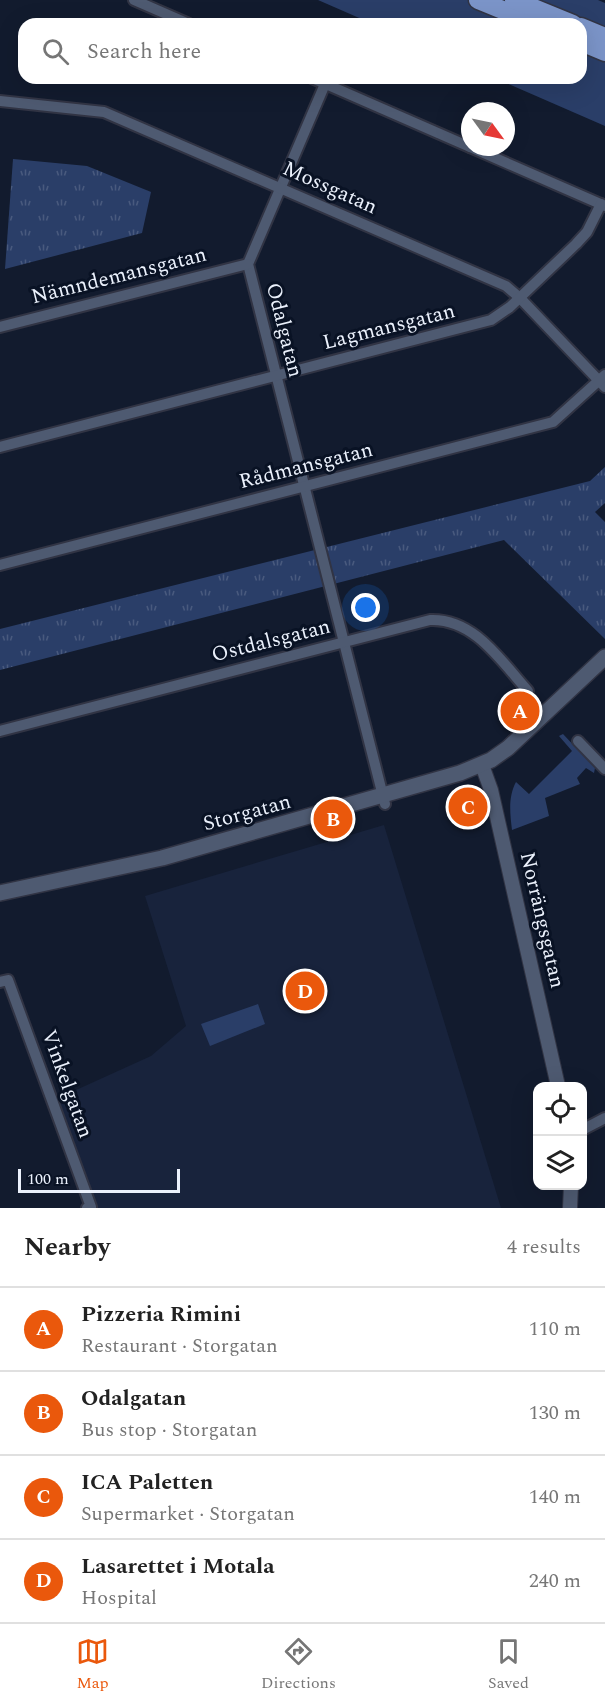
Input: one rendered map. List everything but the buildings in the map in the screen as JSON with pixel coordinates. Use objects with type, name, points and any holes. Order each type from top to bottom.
[{"type":"highway","points":[[478,0],[522,18]]},
{"type":"highway","points":[[514,0],[558,18]]},
{"type":"highway","points":[[587,30],[605,37]]},
{"type":"highway","points":[[587,44],[605,52]]},
{"type":"main road","name":"Storgatan","points":[[484,769],[605,657]]},
{"type":"main road","name":"Storgatan","points":[[0,902],[164,866],[484,769],[514,754],[605,668]]},
{"type":"main road","name":"Storgatan","points":[[0,893],[162,858],[384,800]]},
{"type":"street","points":[[134,0],[175,18]]},
{"type":"street","points":[[325,84],[461,143]]},
{"type":"street","name":"Odalgatan","points":[[325,84],[248,264],[384,800]]},
{"type":"street","name":"Mossgatan","points":[[0,101],[98,110],[506,286],[603,381]]},
{"type":"street","points":[[491,156],[603,205]]},
{"type":"street","name":"Lagmansgatan","points":[[0,447],[491,320],[501,315],[520,298],[587,232],[603,205]]},
{"type":"street","name":"Nämndemansgatan","points":[[0,327],[248,264]]},
{"type":"street","name":"Rådmansgatan","points":[[0,565],[553,422],[603,381]]},
{"type":"street","name":"Ostdalsgatan","points":[[0,731],[424,621],[437,620],[464,626],[476,634],[528,691]]},
{"type":"street","points":[[578,741],[605,769]]},
{"type":"street","name":"Norrängsgatan","points":[[484,769],[557,1082]]},
{"type":"street","name":"Vinkelgatan","points":[[0,982],[8,980],[91,1207],[87,1208]]},
{"type":"street","points":[[587,1127],[605,1118]]},
{"type":"street","points":[[570,1208],[571,1190]]},
{"type":"shaded area","points":[[384,825],[501,1208],[97,1208],[54,1100],[151,1056],[186,1026],[145,896]]},
{"type":"green space","points":[[318,0],[598,0],[605,3],[605,126],[509,84],[587,84],[587,18],[359,18]]},
{"type":"green space","points":[[13,159],[87,166],[151,192],[142,233],[5,269]]},
{"type":"green space","points":[[605,467],[605,503],[595,512],[605,522],[605,639],[504,540],[0,670],[0,629],[590,481]]},
{"type":"green space","points":[[563,734],[595,768],[594,773],[586,768],[577,778],[580,784],[545,798],[549,816],[512,830],[511,799],[516,782],[529,794],[572,751],[559,736]]},
{"type":"green space","points":[[258,1004],[265,1024],[210,1046],[201,1024]]},
{"type":"place","name":"Pizzeria Rimini","points":[[520,711]]},
{"type":"place","name":"ICA Paletten","points":[[468,807]]},
{"type":"place","name":"Odalgatan","points":[[333,819]]},
{"type":"place","name":"Lasarettet i Motala","points":[[305,991]]}]
